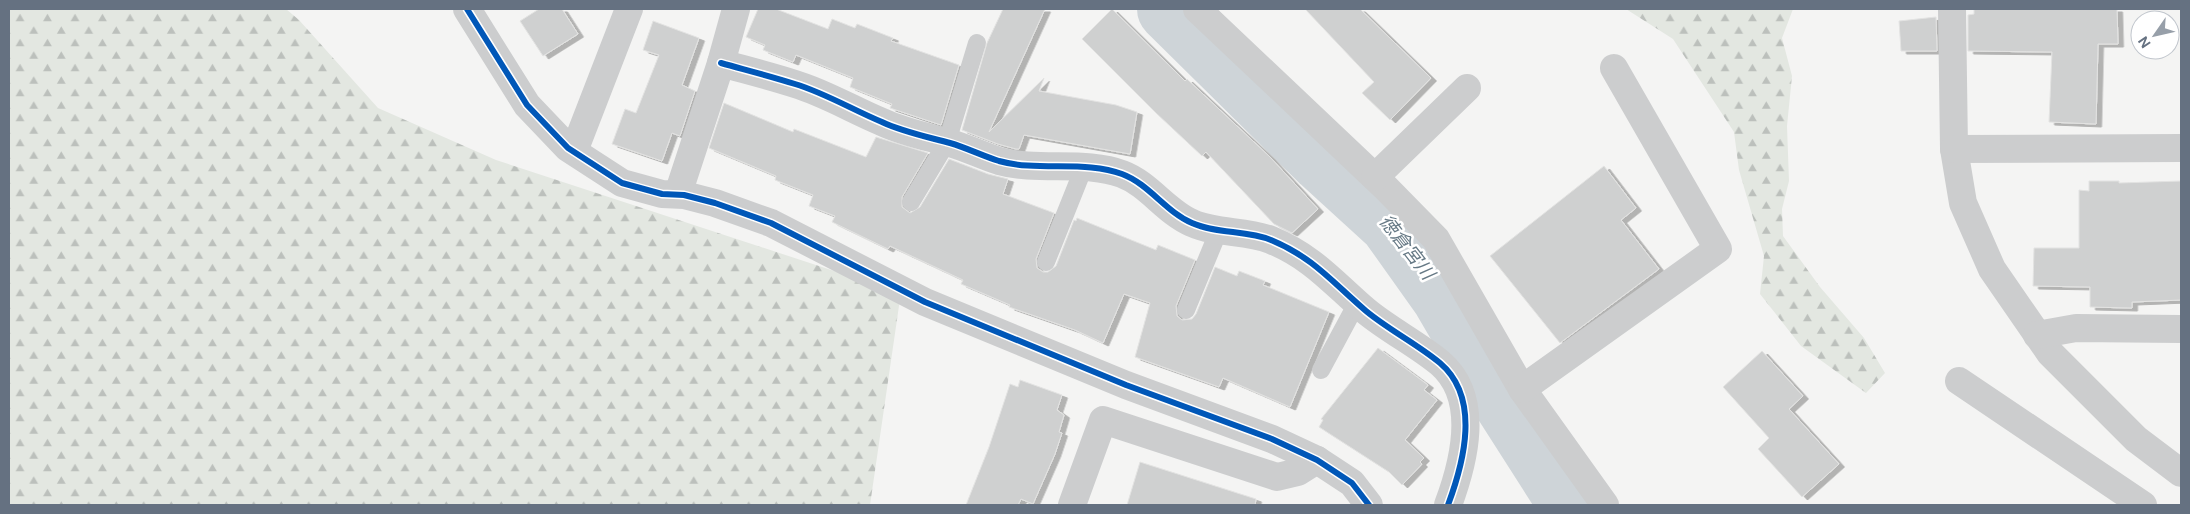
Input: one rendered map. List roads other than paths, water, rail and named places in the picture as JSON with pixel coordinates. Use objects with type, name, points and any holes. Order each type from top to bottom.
[{"type":"street","points":[[467,9],[527,104],[568,148],[622,183],[662,194],[678,194],[715,203],[771,223],[926,302],[1126,385],[1272,439],[1317,460],[1352,483],[1369,505]]},
{"type":"street","points":[[574,151],[629,9]]},
{"type":"street","points":[[678,194],[721,63],[736,9]]},
{"type":"street","points":[[1197,9],[1374,177],[1436,239],[1522,389],[1605,505]]},
{"type":"street","points":[[1952,9],[1954,149],[1962,203],[1992,269],[2050,353],[2136,439],[2181,473]]},
{"type":"street","points":[[721,63],[795,84],[885,124],[1008,163],[1084,167],[1122,174],[1133,180],[1176,215],[1195,225],[1269,239],[1307,258],[1357,303],[1441,364],[1457,383],[1463,397],[1465,415],[1464,440],[1459,475],[1448,505]]},
{"type":"street","points":[[1522,389],[1718,249],[1614,68]]},
{"type":"street","points":[[1374,177],[1467,88]]},
{"type":"street","points":[[1954,149],[2181,148]]},
{"type":"street","points":[[2038,335],[2076,328],[2181,329]]},
{"type":"street","points":[[1959,381],[2143,505]]},
{"type":"street","points":[[1072,505],[1103,420],[1277,477],[1298,472],[1317,460]]},
{"type":"lane","points":[[911,202],[946,142],[977,43]]},
{"type":"lane","points":[[1046,262],[1084,167]]},
{"type":"lane","points":[[1186,310],[1219,230]]},
{"type":"lane","points":[[1321,370],[1357,303]]},
{"type":"waterway","name":"徳倉宮川","points":[[1170,9],[1323,160],[1392,223],[1444,296],[1503,397],[1572,505]]}]
